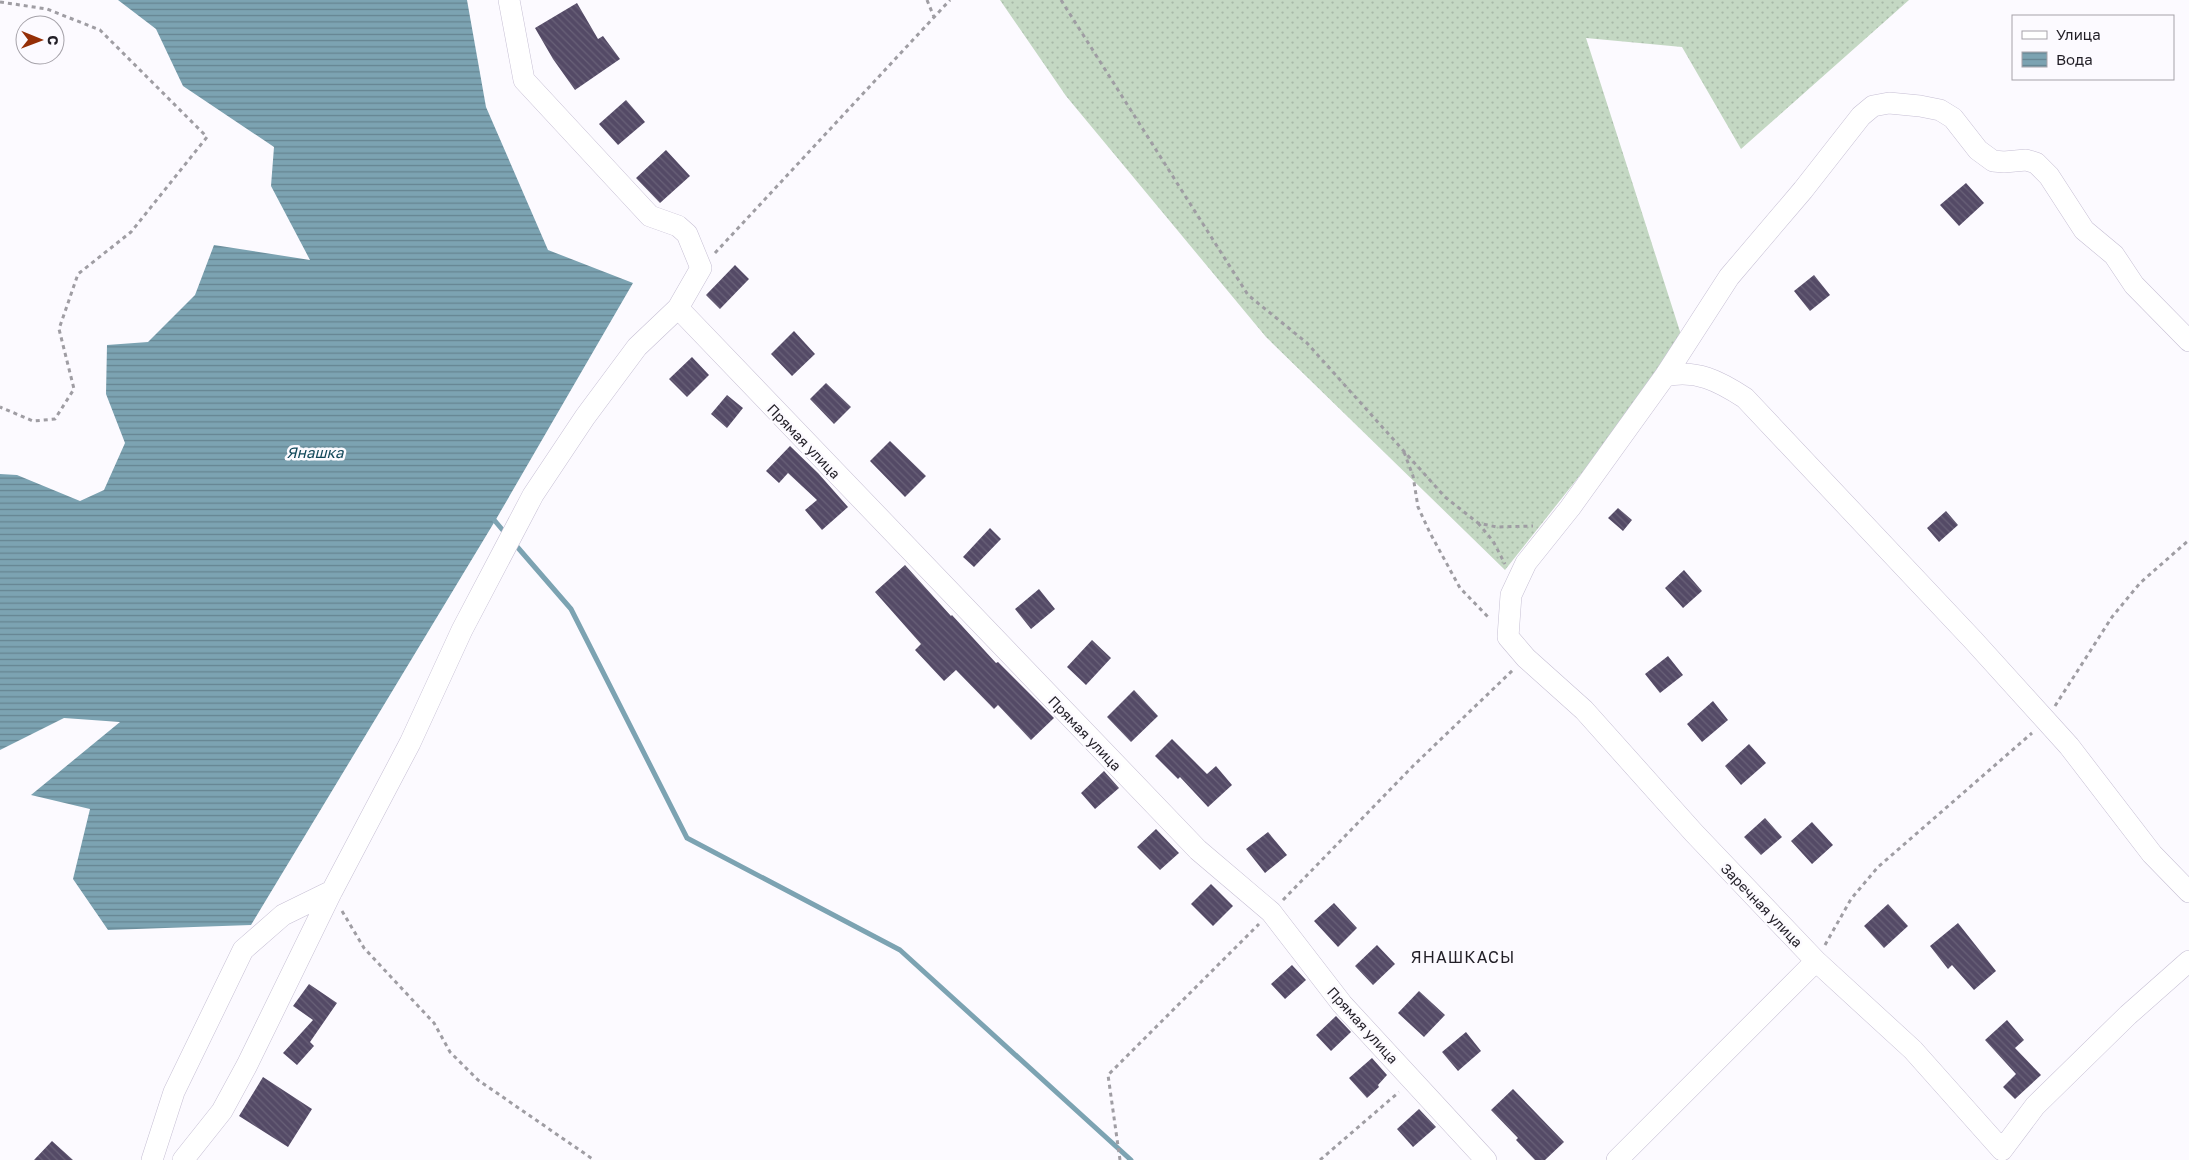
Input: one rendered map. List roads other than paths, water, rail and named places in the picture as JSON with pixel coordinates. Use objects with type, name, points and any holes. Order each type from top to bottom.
[{"type":"street","points":[[183,1160],[222,1111],[247,1065],[332,891],[410,743],[462,630],[533,495],[585,417],[637,347],[678,308],[701,268],[687,234],[678,226],[650,216],[524,80],[509,0]]},
{"type":"street","points":[[1665,376],[1729,277],[1803,190],[1861,116],[1873,106],[1889,103],[1940,110],[1953,118],[1978,150],[1993,160],[2004,162],[2026,160],[2036,164],[2049,176],[2084,230],[2114,255],[2134,285],[2189,340]]},
{"type":"street","name":"Прямая улица","points":[[678,308],[1198,850],[1271,912],[1342,1004],[1486,1160]]},
{"type":"street","points":[[1665,376],[1682,372],[1697,374],[1728,387],[1745,398],[1973,640],[2069,746],[2152,854],[2189,892]]},
{"type":"street","name":"Заречная улица","points":[[1665,376],[1570,508],[1526,563],[1511,595],[1508,637],[1526,658],[1584,710],[1694,833],[1816,961],[1913,1050],[2002,1150],[2035,1106],[2128,1015],[2189,961]]},
{"type":"street","points":[[152,1160],[174,1092],[243,950],[283,915],[332,891]]},
{"type":"street","points":[[1617,1160],[1816,961]]},
{"type":"water","name":"Янашка","points":[[118,0],[467,0],[486,107],[548,250],[633,283],[495,521],[251,925],[108,930],[73,879],[90,809],[31,795],[120,722],[64,718],[0,750],[0,474],[17,475],[80,501],[104,490],[125,443],[106,394],[107,345],[148,342],[195,295],[214,245],[310,260],[271,186],[274,147],[183,86],[156,29]]},
{"type":"waterway","points":[[495,521],[506,534]]},
{"type":"waterway","points":[[513,542],[571,609],[687,838],[900,950],[1131,1160]]},
{"type":"district","name":"ЯНАШКАСЫ","points":[[1463,957]]}]
